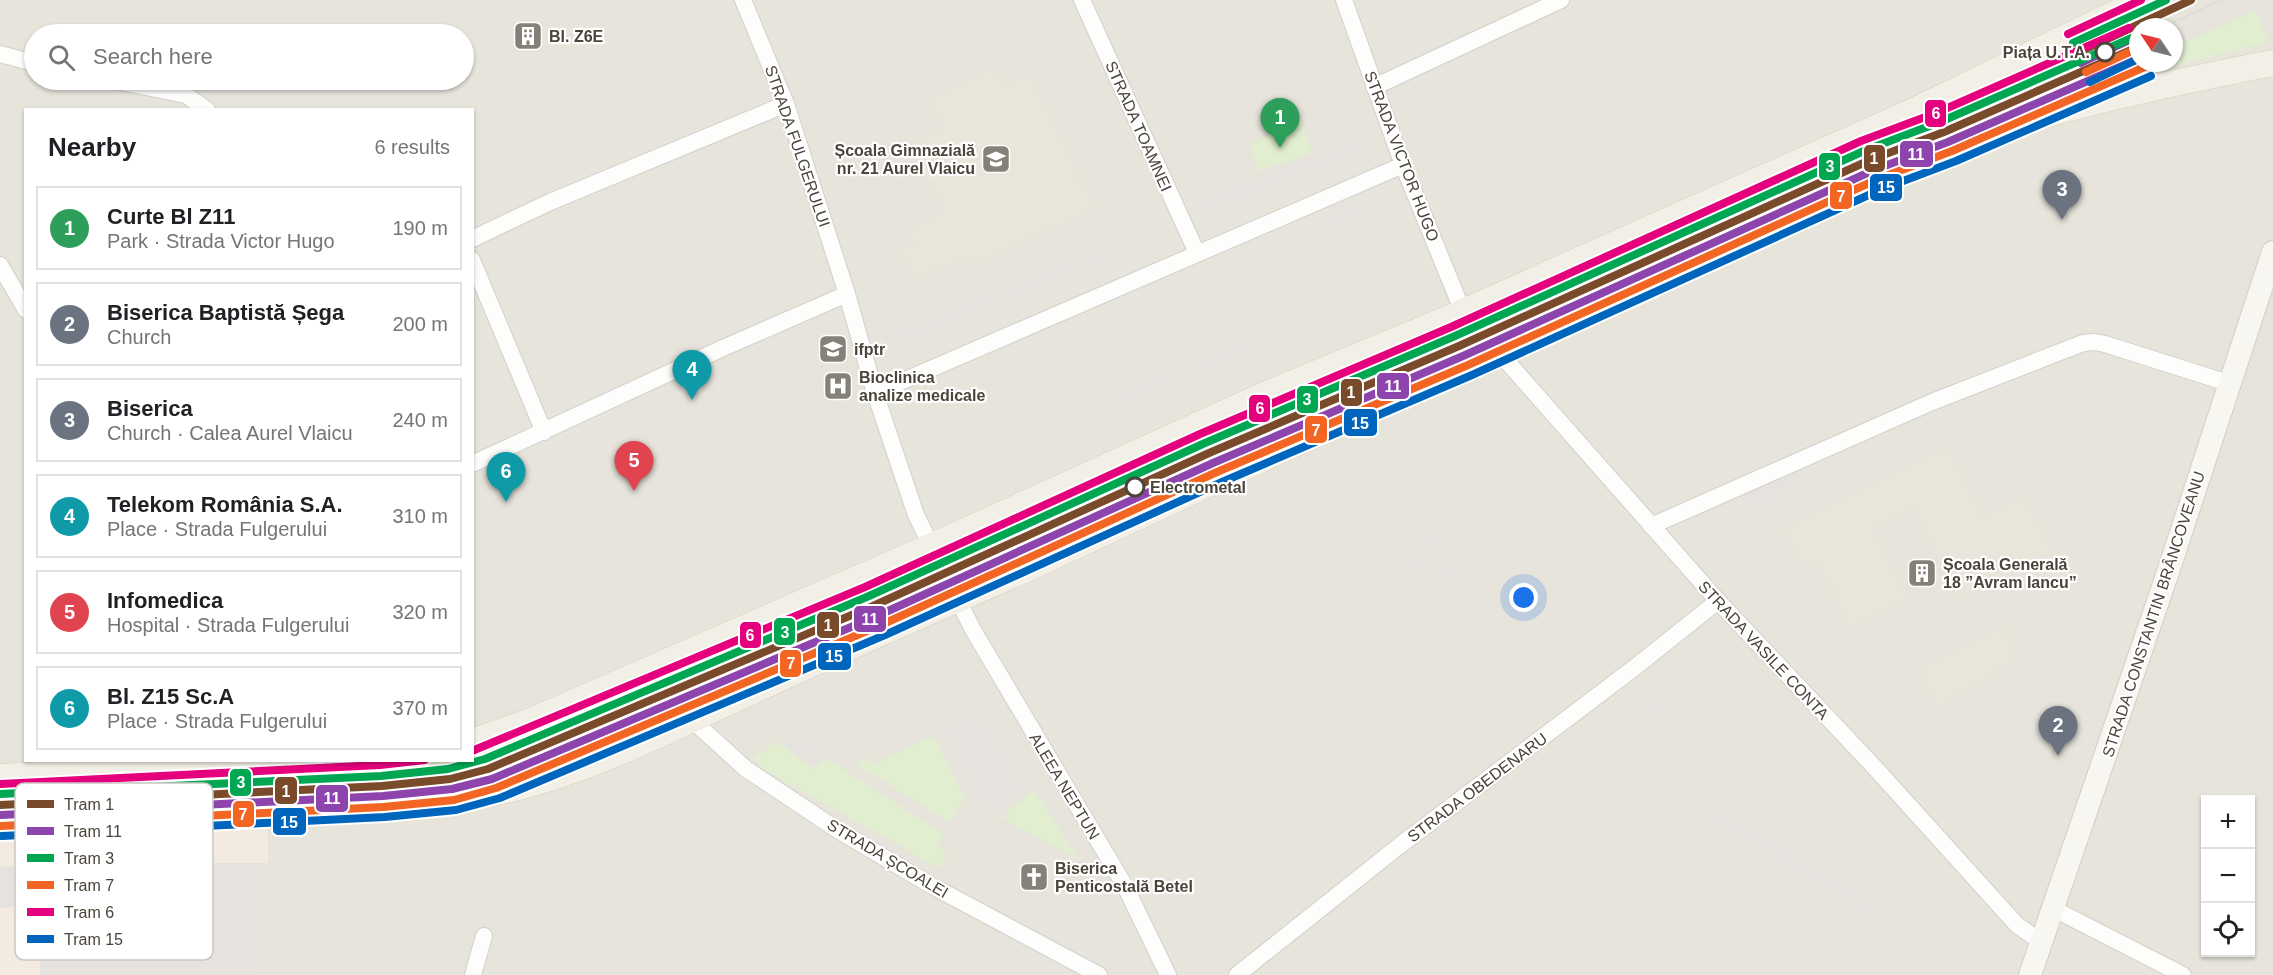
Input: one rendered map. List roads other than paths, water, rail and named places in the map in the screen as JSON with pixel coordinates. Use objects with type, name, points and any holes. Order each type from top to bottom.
[{"type":"main road","points":[[474,741],[531,722],[930,547],[1262,396],[1463,312],[1918,109],[2143,0]]},
{"type":"main road","points":[[213,810],[456,798],[522,787],[576,769],[1024,570],[1906,159],[1965,137],[2115,96],[2273,63]]},
{"type":"main road","points":[[0,777],[77,766],[242,762]]},
{"type":"main road","points":[[0,821],[15,820]]},
{"type":"street","name":"STRADA FULGERULUI","points":[[743,0],[786,104],[847,294],[875,393],[912,504],[930,547]]},
{"type":"street","name":"STRADA TOAMNEI","points":[[1082,0],[1197,253]]},
{"type":"street","name":"STRADA VICTOR HUGO","points":[[1344,0],[1403,165],[1463,312]]},
{"type":"street","points":[[1374,87],[1554,2]]},
{"type":"street","points":[[0,54],[24,60]]},
{"type":"street","points":[[161,90],[186,95],[204,108]]},
{"type":"street","points":[[474,238],[550,202],[786,104]]},
{"type":"street","points":[[875,393],[1403,165]]},
{"type":"street","name":"STRADA CONSTANTIN BRÂNCOVEANU","points":[[2030,975],[2168,572],[2228,383],[2273,252]]},
{"type":"street","points":[[0,265],[24,307]]},
{"type":"street","points":[[474,265],[544,432]]},
{"type":"street","points":[[474,463],[723,348],[847,294]]},
{"type":"street","points":[[1652,526],[1932,402],[2083,342],[2105,344],[2228,383]]},
{"type":"street","name":"STRADA VASILE CONTA","points":[[1496,349],[1718,601],[1877,770],[2017,925],[2041,942]]},
{"type":"street","name":"ALEEA NEPTUN","points":[[930,547],[956,600],[1011,696],[1125,886],[1168,975]]},
{"type":"street","name":"STRADA OBEDENARU","points":[[1238,975],[1400,846],[1634,668],[1718,601]]},
{"type":"street","name":"STRADA ȘCOALEI","points":[[691,719],[747,769],[833,827],[934,886],[1099,975]]},
{"type":"street","points":[[77,766],[77,783]]},
{"type":"street","points":[[2054,909],[2183,975]]},
{"type":"street","points":[[473,975],[484,936]]},
{"type":"tram line","name":"6","points":[[2068,34],[2141,0]]},
{"type":"tram line","name":"3","points":[[2073,43],[2166,0]]},
{"type":"tram line","name":"1","points":[[2077,53],[2191,0]]},
{"type":"tram line","points":[[2183,18],[2222,0]]},
{"type":"tram line","name":"6","points":[[474,750],[865,587],[1200,434],[1451,327],[1861,141],[1936,113],[2129,28]]},
{"type":"tram line","name":"3","points":[[474,762],[869,596],[1205,443],[1455,336],[1866,150],[1940,122],[2129,39]]},
{"type":"tram line","name":"11","points":[[2081,63],[2129,40]]},
{"type":"tram line","points":[[1935,119],[2066,71],[2129,42]]},
{"type":"tram line","name":"1","points":[[213,794],[382,786],[450,779],[488,769],[873,606],[1209,453],[1459,346],[1870,160],[1944,132],[2129,51]]},
{"type":"tram line","name":"7","points":[[2086,72],[2129,52]]},
{"type":"tram line","name":"11","points":[[213,804],[383,796],[452,789],[492,779],[877,616],[1213,463],[1463,356],[1874,170],[1948,142],[2129,63]]},
{"type":"tram line","name":"15","points":[[2090,82],[2129,63]]},
{"type":"tram line","name":"7","points":[[213,815],[383,807],[454,800],[496,788],[881,625],[1217,472],[1468,365],[1878,179],[1952,151],[2133,72]]},
{"type":"tram line","name":"15","points":[[213,826],[385,817],[456,810],[500,798],[885,635],[1222,482],[1472,375],[1882,189],[1956,161],[2151,76]]},
{"type":"tram line","name":"6","points":[[20,783],[407,762]]},
{"type":"tram line","name":"3","points":[[213,784],[381,776],[448,769],[474,762]]},
{"type":"tram line","name":"6","points":[[0,784],[15,783]]},
{"type":"tram line","name":"3","points":[[0,794],[15,793]]},
{"type":"tram line","name":"1","points":[[0,805],[15,804]]},
{"type":"tram line","name":"11","points":[[1,815],[15,814]]},
{"type":"tram line","name":"7","points":[[1,826],[15,825]]},
{"type":"tram line","name":"15","points":[[2,836],[15,835]]},
{"type":"place","name":"Bl. Z6E","points":[[528,36]]},
{"type":"place","name":"Piața U.T.A.","points":[[2105,52]]},
{"type":"place","name":"Curte Bl Z11","points":[[1280,148]]},
{"type":"place","name":"Școala Gimnazială nr. 21 Aurel Vlaicu","points":[[996,159]]},
{"type":"place","name":"Biserica","points":[[2062,220]]},
{"type":"place","name":"ifptr","points":[[833,349]]},
{"type":"place","name":"Bioclinica analize medicale","points":[[838,386]]},
{"type":"place","name":"Telekom România S.A.","points":[[692,400]]},
{"type":"place","name":"Electrometal","points":[[1135,487]]},
{"type":"place","name":"Infomedica","points":[[634,491]]},
{"type":"place","name":"Bl. Z15 Sc.A","points":[[506,502]]},
{"type":"place","name":"Școala Generală 18 ”Avram Iancu”","points":[[1922,573]]},
{"type":"place","name":"Biserica Baptistă Șega","points":[[2058,756]]},
{"type":"place","name":"Biserica Penticostală Betel","points":[[1034,877]]}]
